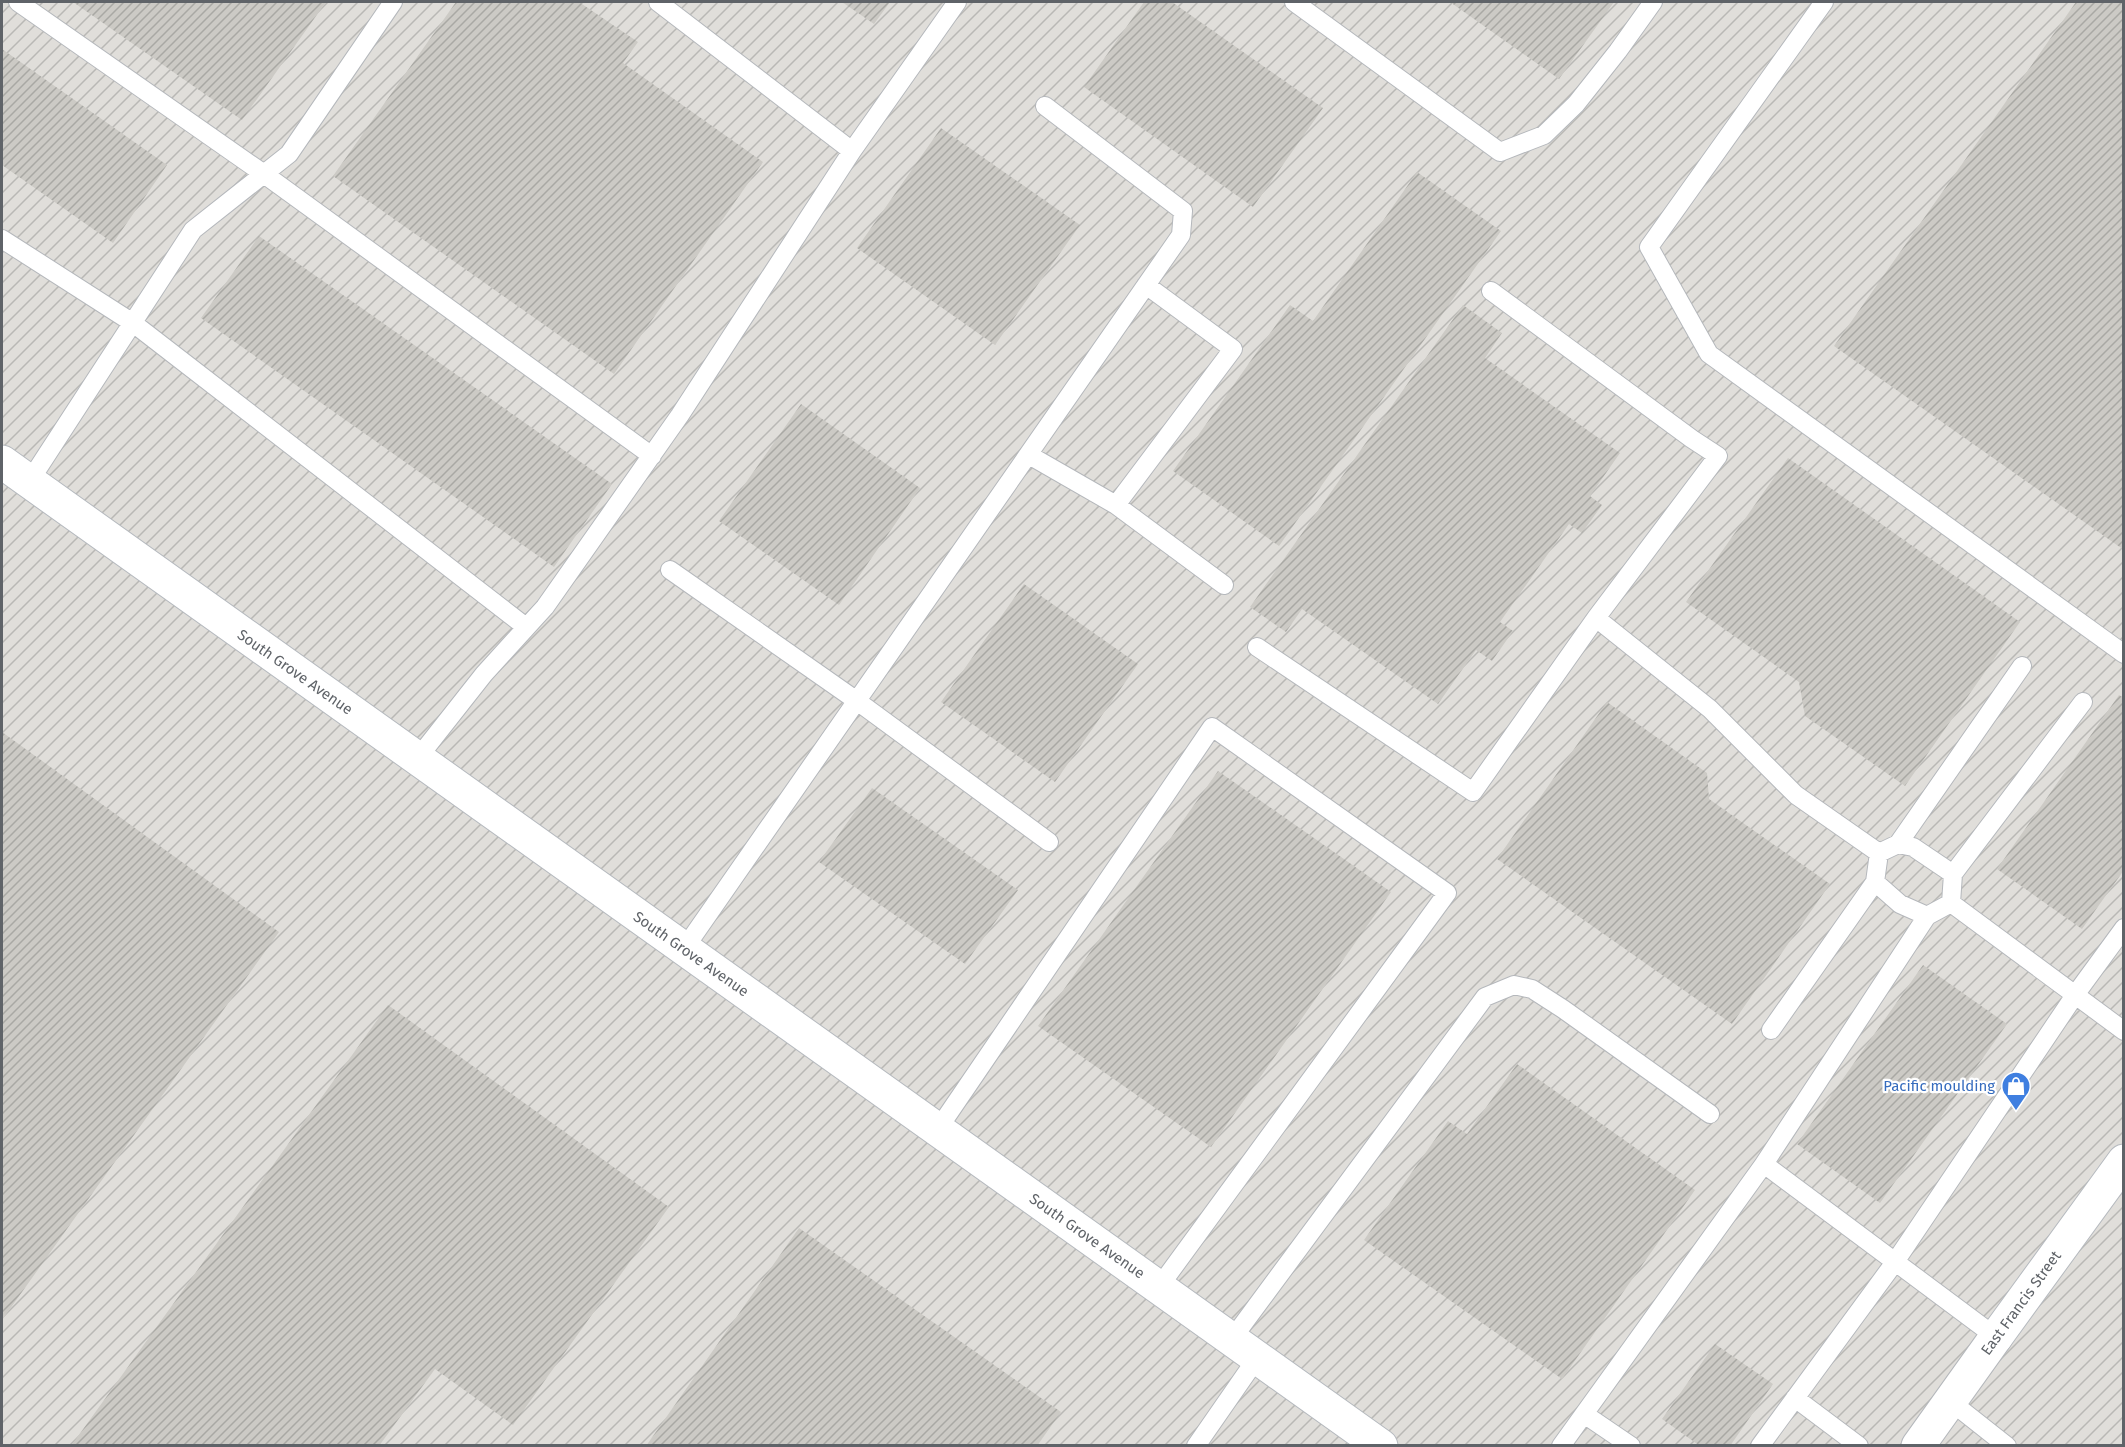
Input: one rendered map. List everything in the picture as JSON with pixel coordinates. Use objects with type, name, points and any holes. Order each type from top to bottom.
[{"type":"main road","name":"South Grove Avenue","points":[[2,462],[1381,1446]]},
{"type":"main road","name":"East Francis Street","points":[[1918,1446],[2124,1161]]},
{"type":"lane","points":[[18,2],[264,174],[652,456]]},
{"type":"lane","points":[[29,482],[193,230],[290,154],[393,2]]},
{"type":"lane","points":[[658,2],[852,151]]},
{"type":"lane","points":[[417,759],[484,674],[544,606],[652,456],[852,151],[957,2]]},
{"type":"lane","points":[[1294,2],[1500,152],[1544,135],[1576,104],[1653,2]]},
{"type":"lane","points":[[1824,2],[1649,247],[1708,354],[2124,654]]},
{"type":"lane","points":[[684,949],[1181,235],[1183,211],[1045,106]]},
{"type":"lane","points":[[2,239],[133,323],[526,627]]},
{"type":"lane","points":[[1116,505],[1233,350],[1146,285]]},
{"type":"lane","points":[[1257,647],[1473,792],[1596,618],[1718,456],[1491,291]]},
{"type":"lane","points":[[1029,455],[1116,505],[1224,585]]},
{"type":"lane","points":[[670,570],[857,701],[1049,842]]},
{"type":"lane","points":[[1596,618],[1710,709],[1796,795],[1879,853]]},
{"type":"lane","points":[[1879,853],[1898,844],[2022,666]]},
{"type":"lane","points":[[1951,903],[1953,874],[2083,702]]},
{"type":"lane","points":[[938,1130],[1212,727],[1447,893],[1159,1287]]},
{"type":"lane","points":[[1898,844],[1913,847],[1953,874]]},
{"type":"lane","points":[[1771,1030],[1875,882],[1879,853]]},
{"type":"lane","points":[[1875,882],[1900,904],[1927,916]]},
{"type":"lane","points":[[1561,1446],[1764,1164],[1927,916],[1951,903]]},
{"type":"lane","points":[[1951,903],[2124,1031]]},
{"type":"lane","points":[[1760,1446],[1895,1262],[2124,928]]},
{"type":"lane","points":[[1196,1446],[1245,1348],[1485,997],[1514,985],[1532,989],[1710,1114]]},
{"type":"lane","points":[[1764,1164],[1996,1337]]},
{"type":"lane","points":[[1795,1398],[1859,1446]]},
{"type":"lane","points":[[1950,1401],[2007,1446]]},
{"type":"lane","points":[[1584,1414],[1631,1446]]},
{"type":"shaded area","points":[[2,2],[2123,2],[2123,1445],[2,1445]]},
{"type":"building","points":[[73,2],[326,2],[242,120]]},
{"type":"building","points":[[456,2],[579,2],[638,42],[623,63],[763,162],[614,374],[333,176]]},
{"type":"building","points":[[842,2],[890,2],[874,24]]},
{"type":"building","points":[[1144,2],[1172,2],[1323,108],[1253,207],[1084,87]]},
{"type":"building","points":[[1450,2],[1614,2],[1559,79]]},
{"type":"building","points":[[2076,2],[2124,2],[2124,550],[1834,346]]},
{"type":"building","points":[[2,49],[167,165],[113,243],[2,165]]},
{"type":"building","points":[[941,128],[1080,225],[995,345],[857,248]]},
{"type":"building","points":[[1417,172],[1501,231],[1279,546],[1173,471],[1290,305],[1313,321]]},
{"type":"building","points":[[259,236],[612,484],[554,567],[201,318]]},
{"type":"building","points":[[1463,305],[1502,333],[1485,358],[1620,453],[1590,496],[1602,505],[1582,533],[1569,524],[1500,622],[1513,631],[1492,661],[1476,650],[1438,704],[1302,609],[1286,632],[1250,607]]},
{"type":"building","points":[[801,404],[920,488],[839,605],[719,521]]},
{"type":"building","points":[[1788,458],[2020,622],[1905,786],[1805,716],[1799,682],[1686,602]]},
{"type":"building","points":[[1024,584],[1138,664],[1055,782],[941,702]]},
{"type":"building","points":[[2119,695],[2124,698],[2124,870],[2082,929],[1997,869]]},
{"type":"building","points":[[1607,702],[1707,773],[1709,799],[1830,884],[1732,1024],[1497,859]]},
{"type":"building","points":[[2,732],[279,932],[2,1320]]},
{"type":"building","points":[[1218,771],[1391,892],[1211,1147],[1038,1026]]},
{"type":"building","points":[[872,788],[1018,890],[965,964],[819,862]]},
{"type":"building","points":[[1923,965],[2007,1024],[1880,1203],[1797,1144]]},
{"type":"building","points":[[388,1005],[669,1207],[513,1425],[435,1369],[379,1446],[71,1446]]},
{"type":"building","points":[[1517,1064],[1695,1190],[1562,1379],[1364,1240],[1448,1121],[1467,1134]]},
{"type":"building","points":[[799,1228],[1061,1412],[1037,1446],[646,1446]]},
{"type":"building","points":[[1715,1344],[1773,1384],[1730,1446],[1700,1446],[1662,1419]]},
{"type":"place","name":"Pacific moulding","points":[[2016,1112]]}]
